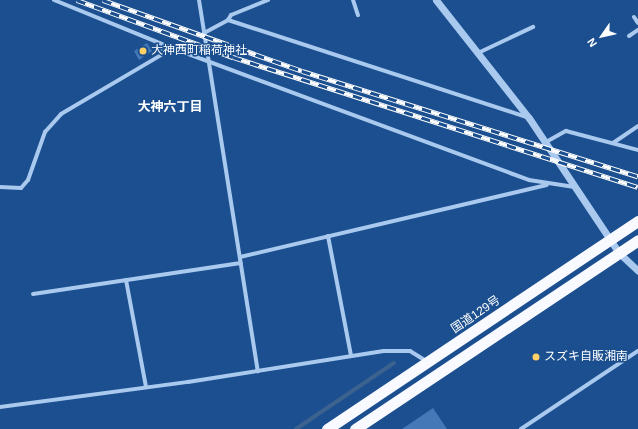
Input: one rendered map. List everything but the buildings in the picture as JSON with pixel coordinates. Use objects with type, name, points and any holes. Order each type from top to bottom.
[{"type":"highway","name":"国道129号","points":[[327,429],[638,221]]},
{"type":"highway","points":[[355,429],[638,240]]},
{"type":"street","points":[[54,0],[164,45],[549,185],[574,187]]},
{"type":"street","points":[[199,0],[258,371]]},
{"type":"street","points":[[204,33],[228,20],[231,15],[268,0]]},
{"type":"street","points":[[353,0],[358,15]]},
{"type":"street","points":[[439,0],[529,118],[574,187],[620,253],[638,271]]},
{"type":"street","points":[[634,17],[638,23]]},
{"type":"street","points":[[228,20],[529,118]]},
{"type":"street","points":[[478,53],[533,27]]},
{"type":"street","points":[[629,36],[638,30]]},
{"type":"street","points":[[0,187],[21,188],[28,180],[45,132],[61,114],[161,55],[164,45]]},
{"type":"street","points":[[613,143],[638,126]]},
{"type":"street","points":[[546,142],[566,131],[638,150]]},
{"type":"street","points":[[240,257],[549,185]]},
{"type":"street","points":[[328,236],[351,356]]},
{"type":"street","points":[[33,294],[241,263]]},
{"type":"street","points":[[126,280],[146,387]]},
{"type":"street","points":[[0,407],[258,371],[351,356],[410,351],[428,362]]},
{"type":"street","points":[[521,429],[638,351]]},
{"type":"waterway","points":[[296,429],[394,363]]},
{"type":"railway","points":[[77,0],[233,57],[638,187]]},
{"type":"railway","points":[[103,0],[302,71],[638,176]]},
{"type":"place","name":"大神西町稲荷神社","points":[[143,51]]},
{"type":"place","name":"スズキ自販湘南","points":[[536,357]]},
{"type":"district","name":"大神六丁目","points":[[170,107]]}]
